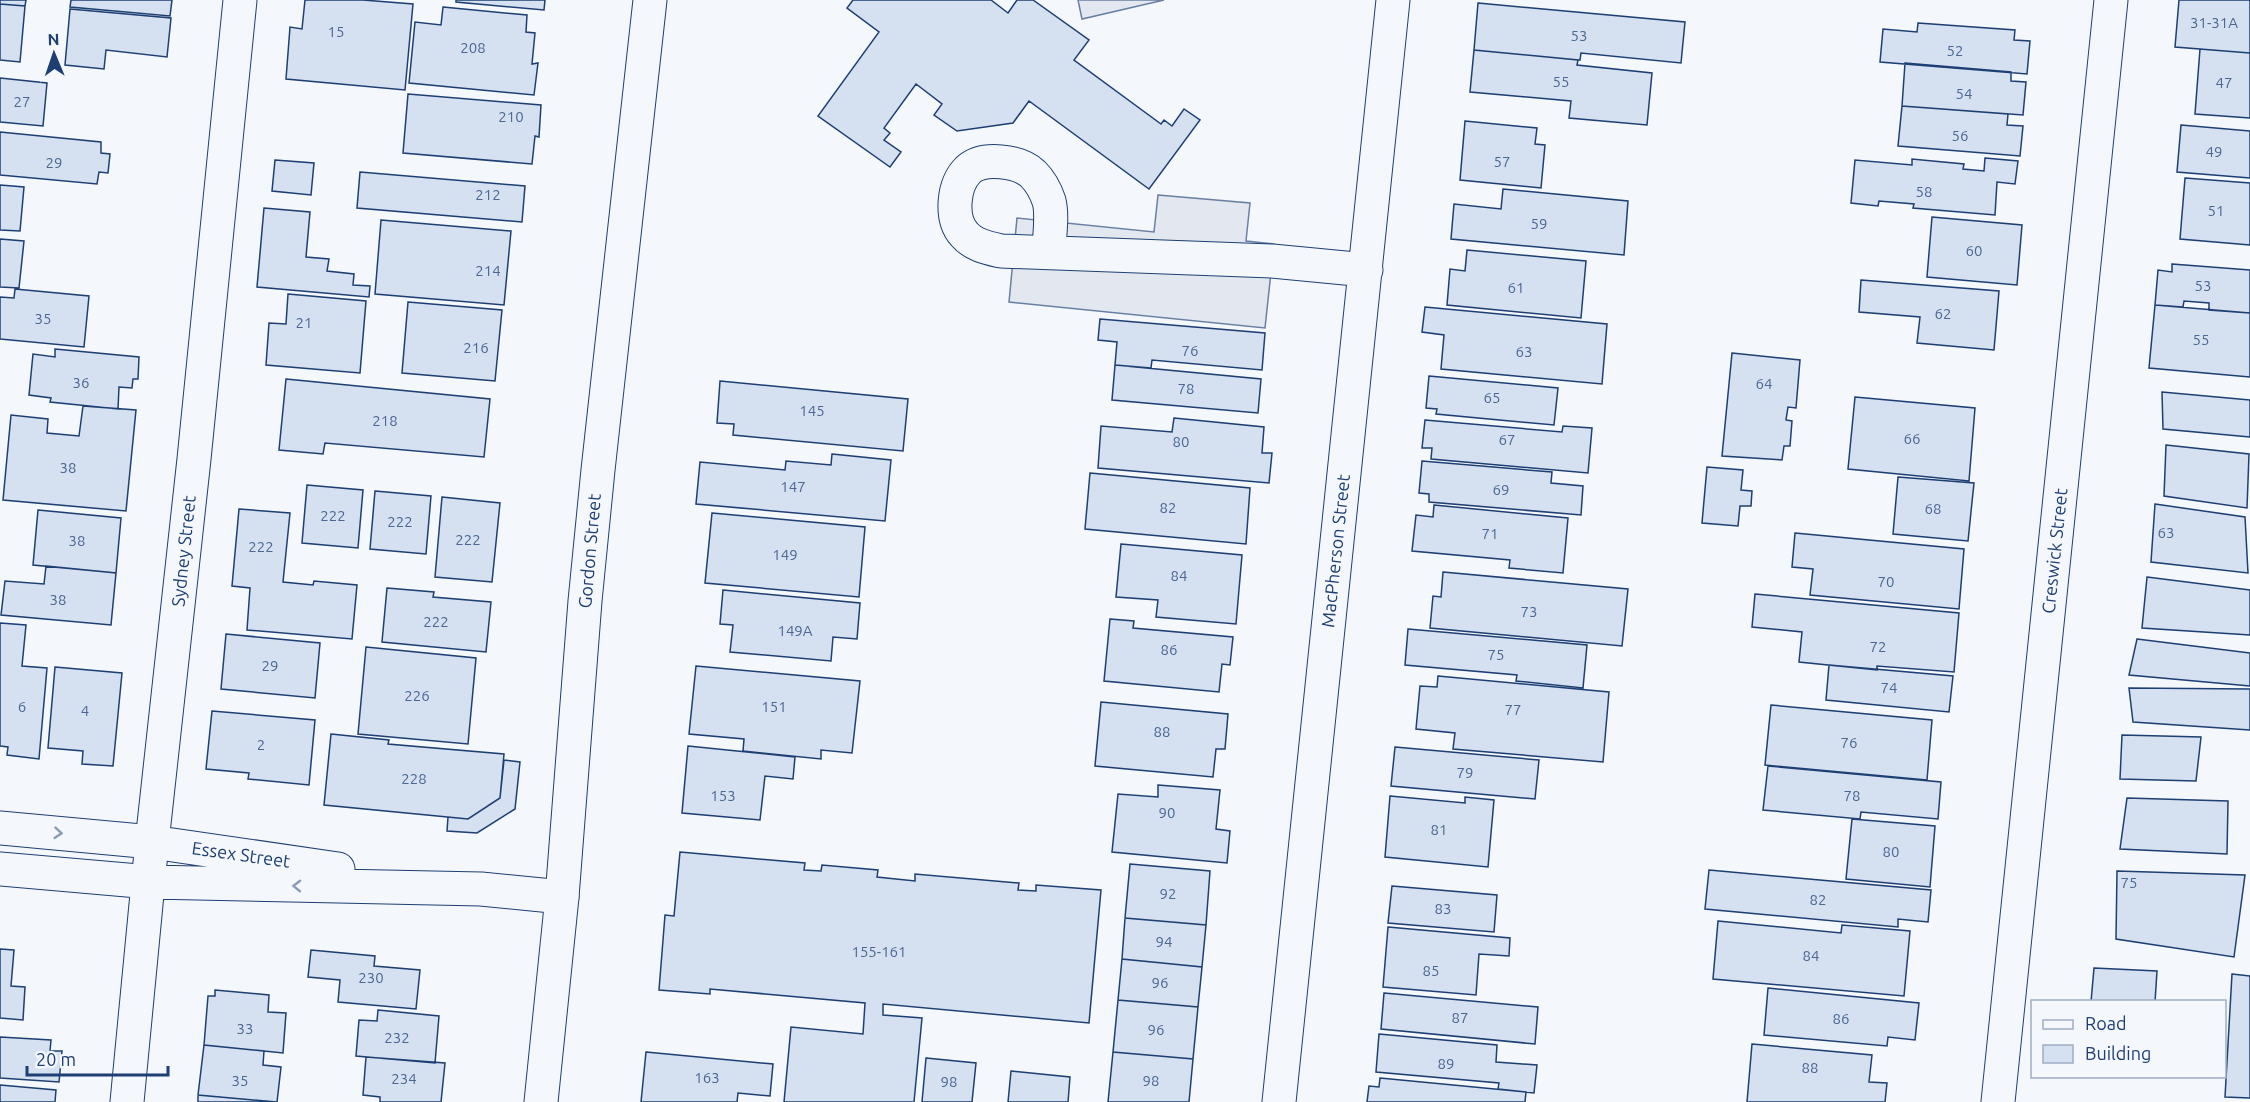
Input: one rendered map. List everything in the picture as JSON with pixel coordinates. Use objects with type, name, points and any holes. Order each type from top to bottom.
[{"type":"street","name":"Sydney Street","points":[[127,1102],[240,0]]},
{"type":"street","name":"Gordon Street","points":[[541,1102],[562,897],[597,482],[650,0]]},
{"type":"street","name":"MacPherson Street","points":[[1279,1102],[1393,0]]},
{"type":"street","name":"Creswick Street","points":[[1998,1102],[2111,0]]},
{"type":"street","points":[[1049,252],[1272,261],[1366,270]]},
{"type":"street","name":"Essex Street","points":[[0,828],[152,842],[482,890],[562,897]]},
{"type":"street","name":"Essex Street","points":[[0,869],[150,882],[482,890]]},
{"type":"shaded area","points":[[1078,0],[1164,0],[1082,19]]},
{"type":"shaded area","points":[[1158,195],[1250,203],[1246,241],[1274,244],[1265,328],[1009,302],[1017,218],[1154,232]]},
{"type":"building","points":[[0,0],[26,0],[25,6],[0,4]]},
{"type":"building","points":[[71,0],[172,0],[170,16],[70,7]]},
{"type":"building","points":[[305,0],[363,0],[413,4],[405,90],[286,79],[290,27],[302,29]]},
{"type":"building","points":[[456,0],[545,0],[544,10],[456,2]]},
{"type":"building","points":[[853,0],[991,0],[1008,13],[1017,0],[1033,0],[1089,40],[1074,60],[1161,124],[1164,120],[1172,126],[1184,109],[1200,120],[1149,189],[1029,101],[1013,123],[957,131],[934,115],[942,104],[916,84],[884,128],[890,133],[884,140],[901,152],[890,167],[818,116],[879,32],[847,8]]},
{"type":"building","points":[[2179,0],[2250,0],[2250,53],[2175,47]]},
{"type":"building","points":[[1478,3],[1685,22],[1681,63],[1581,53],[1580,60],[1578,60],[1474,50]]},
{"type":"building","points":[[0,4],[25,6],[20,62],[0,60]]},
{"type":"building","points":[[443,7],[527,15],[526,32],[535,33],[532,64],[538,63],[534,95],[409,83],[415,22],[441,25]]},
{"type":"building","points":[[70,9],[171,18],[167,57],[106,50],[104,69],[65,65]]},
{"type":"building","points":[[1918,23],[2015,30],[2014,40],[2030,41],[2027,74],[1880,62],[1883,29],[1917,32]]},
{"type":"building","points":[[2200,49],[2250,53],[2250,118],[2195,114]]},
{"type":"building","points":[[1474,50],[1578,60],[1577,65],[1652,73],[1647,125],[1569,118],[1571,101],[1470,92]]},
{"type":"building","points":[[1905,63],[2011,72],[2011,81],[2026,82],[2023,115],[1902,106]]},
{"type":"building","points":[[0,78],[47,83],[43,126],[0,122]]},
{"type":"building","points":[[408,94],[541,105],[539,137],[535,136],[532,164],[403,153]]},
{"type":"building","points":[[1902,106],[2008,114],[2007,125],[2023,126],[2020,156],[1898,146]]},
{"type":"building","points":[[1465,121],[1537,128],[1535,144],[1545,145],[1541,188],[1460,180]]},
{"type":"building","points":[[2181,125],[2250,131],[2250,178],[2177,172]]},
{"type":"building","points":[[0,132],[101,142],[101,153],[110,154],[108,173],[99,172],[97,184],[0,175]]},
{"type":"building","points":[[1985,158],[2018,161],[2015,184],[1997,182],[1995,215],[1913,208],[1914,204],[1879,201],[1878,206],[1851,203],[1855,160],[1912,165],[1912,159],[1964,164],[1963,169],[1984,171]]},
{"type":"building","points":[[275,160],[314,163],[311,195],[272,191]]},
{"type":"building","points":[[360,172],[525,186],[522,222],[357,208]]},
{"type":"building","points":[[2185,178],[2250,183],[2250,245],[2180,239]]},
{"type":"building","points":[[0,185],[24,187],[20,231],[0,230]]},
{"type":"building","points":[[1503,189],[1628,201],[1624,255],[1451,239],[1454,204],[1501,209]]},
{"type":"building","points":[[264,208],[310,212],[306,257],[329,259],[327,271],[354,274],[353,285],[370,286],[369,297],[257,287]]},
{"type":"building","points":[[1932,217],[2022,225],[2017,285],[1927,277]]},
{"type":"building","points":[[381,220],[511,231],[504,305],[375,294]]},
{"type":"building","points":[[0,239],[24,241],[19,288],[0,287]]},
{"type":"building","points":[[1467,250],[1586,261],[1581,318],[1447,305],[1450,269],[1465,271]]},
{"type":"building","points":[[2172,264],[2250,270],[2250,313],[2209,310],[2209,303],[2184,301],[2183,307],[2155,305],[2158,270],[2172,272]]},
{"type":"building","points":[[1861,280],[1999,291],[1994,350],[1917,343],[1920,317],[1859,312]]},
{"type":"building","points":[[15,289],[89,296],[84,347],[0,339],[0,297],[14,298]]},
{"type":"building","points":[[288,294],[366,301],[360,373],[266,365],[269,323],[286,324]]},
{"type":"building","points":[[408,302],[502,310],[495,381],[402,373]]},
{"type":"building","points":[[2155,305],[2250,313],[2250,377],[2149,368]]},
{"type":"building","points":[[1425,307],[1607,324],[1602,384],[1441,369],[1444,335],[1422,332]]},
{"type":"building","points":[[1100,319],[1265,333],[1262,370],[1152,360],[1151,368],[1115,365],[1117,342],[1098,340]]},
{"type":"building","points":[[55,349],[139,357],[138,379],[133,379],[132,388],[119,387],[118,409],[50,402],[51,398],[29,395],[33,354],[55,357]]},
{"type":"building","points":[[1732,353],[1800,360],[1796,408],[1788,407],[1786,420],[1792,421],[1790,446],[1784,446],[1782,460],[1722,456]]},
{"type":"building","points":[[1115,365],[1261,379],[1258,413],[1112,400]]},
{"type":"building","points":[[1429,376],[1558,388],[1554,425],[1436,414],[1437,409],[1426,408]]},
{"type":"building","points":[[286,379],[490,399],[484,457],[325,443],[323,454],[279,450]]},
{"type":"building","points":[[720,381],[908,399],[903,451],[733,435],[734,424],[717,423]]},
{"type":"building","points":[[2162,392],[2250,400],[2250,437],[2163,429]]},
{"type":"building","points":[[1855,397],[1975,408],[1969,481],[1848,469]]},
{"type":"building","points":[[83,406],[136,410],[126,511],[3,500],[11,415],[48,419],[47,433],[79,436]]},
{"type":"building","points":[[1174,418],[1264,427],[1262,453],[1272,453],[1269,483],[1098,468],[1101,426],[1172,432]]},
{"type":"building","points":[[1425,420],[1562,432],[1563,426],[1592,428],[1588,473],[1431,459],[1432,448],[1422,448]]},
{"type":"building","points":[[2166,445],[2249,454],[2247,508],[2164,496]]},
{"type":"building","points":[[832,454],[891,460],[885,521],[696,504],[700,462],[785,470],[786,461],[831,465]]},
{"type":"building","points":[[1422,461],[1552,472],[1551,483],[1583,486],[1581,515],[1429,502],[1429,494],[1419,493]]},
{"type":"building","points":[[1707,467],[1743,470],[1741,490],[1752,491],[1751,506],[1740,506],[1738,526],[1702,523]]},
{"type":"building","points":[[1090,473],[1250,488],[1246,544],[1085,529]]},
{"type":"building","points":[[1898,477],[1974,483],[1968,541],[1893,534]]},
{"type":"building","points":[[307,485],[363,490],[358,548],[302,543]]},
{"type":"building","points":[[375,491],[431,496],[426,554],[370,549]]},
{"type":"building","points":[[442,497],[500,503],[492,582],[435,577]]},
{"type":"building","points":[[2155,504],[2245,517],[2248,573],[2151,562]]},
{"type":"building","points":[[1434,505],[1568,518],[1563,573],[1509,568],[1510,560],[1412,551],[1416,515],[1433,517]]},
{"type":"building","points":[[239,509],[290,513],[283,582],[313,585],[314,581],[357,585],[352,639],[247,630],[250,588],[232,586]]},
{"type":"building","points":[[38,510],[121,518],[116,573],[33,565]]},
{"type":"building","points":[[712,513],[865,527],[859,597],[705,583]]},
{"type":"building","points":[[1795,533],[1964,549],[1959,609],[1810,595],[1813,569],[1792,567]]},
{"type":"building","points":[[1121,544],[1242,555],[1236,624],[1156,617],[1158,600],[1116,597]]},
{"type":"building","points":[[46,566],[116,573],[111,625],[1,615],[5,581],[44,584]]},
{"type":"building","points":[[1443,572],[1628,589],[1622,646],[1430,628],[1433,596],[1441,597]]},
{"type":"building","points":[[2147,577],[2250,590],[2250,635],[2142,628]]},
{"type":"building","points":[[387,588],[434,592],[433,597],[491,602],[486,652],[382,642]]},
{"type":"building","points":[[723,590],[860,603],[857,639],[833,637],[831,661],[730,652],[733,625],[720,624]]},
{"type":"building","points":[[1755,594],[1959,613],[1954,672],[1877,666],[1877,670],[1799,662],[1802,632],[1752,627]]},
{"type":"building","points":[[1110,619],[1134,621],[1133,628],[1233,637],[1230,665],[1222,664],[1219,692],[1104,681]]},
{"type":"building","points":[[0,623],[26,625],[22,666],[47,668],[39,759],[7,755],[8,747],[0,746]]},
{"type":"building","points":[[1408,629],[1587,645],[1583,688],[1516,681],[1517,675],[1405,665]]},
{"type":"building","points":[[226,634],[320,643],[315,698],[221,689]]},
{"type":"building","points":[[2137,639],[2250,653],[2250,686],[2129,675]]},
{"type":"building","points":[[366,647],[476,658],[468,744],[358,734]]},
{"type":"building","points":[[1829,665],[1953,676],[1949,712],[1826,700]]},
{"type":"building","points":[[696,666],[860,681],[852,753],[821,750],[821,759],[743,751],[744,739],[689,734]]},
{"type":"building","points":[[55,667],[122,673],[113,766],[82,764],[83,751],[48,748]]},
{"type":"building","points":[[1438,676],[1609,692],[1603,762],[1453,749],[1455,733],[1416,729],[1420,686],[1437,687]]},
{"type":"building","points":[[2129,688],[2250,689],[2250,730],[2133,722]]},
{"type":"building","points":[[1101,702],[1228,714],[1225,749],[1216,749],[1213,777],[1095,766]]},
{"type":"building","points":[[1771,705],[1932,720],[1927,780],[1765,765]]},
{"type":"building","points":[[212,711],[315,720],[309,785],[248,779],[249,773],[206,769]]},
{"type":"building","points":[[331,734],[389,740],[388,744],[504,754],[500,798],[468,819],[324,805]]},
{"type":"building","points":[[2122,735],[2201,737],[2196,781],[2120,779]]},
{"type":"building","points":[[688,746],[795,757],[793,779],[765,776],[760,820],[682,813]]},
{"type":"building","points":[[1395,747],[1539,760],[1535,799],[1391,786]]},
{"type":"building","points":[[504,760],[520,762],[515,809],[477,833],[447,831],[448,817],[468,819],[500,798]]},
{"type":"building","points":[[1768,766],[1941,782],[1938,819],[1861,812],[1860,819],[1763,810]]},
{"type":"building","points":[[1158,785],[1220,790],[1216,829],[1230,831],[1227,863],[1112,852],[1118,794],[1158,797]]},
{"type":"building","points":[[1390,796],[1465,803],[1465,797],[1494,800],[1488,867],[1385,857]]},
{"type":"building","points":[[2127,798],[2228,801],[2227,854],[2120,849]]},
{"type":"building","points":[[1852,819],[1935,826],[1930,887],[1846,879]]},
{"type":"building","points":[[680,852],[805,863],[804,870],[821,871],[822,865],[878,870],[877,877],[915,881],[915,874],[1019,883],[1018,890],[1036,891],[1036,885],[1101,890],[1089,1023],[883,1004],[883,1015],[922,1018],[914,1102],[784,1102],[791,1027],[863,1034],[865,1003],[710,989],[710,994],[659,990],[665,915],[674,916]]},
{"type":"building","points":[[1130,864],[1210,871],[1206,925],[1125,918]]},
{"type":"building","points":[[1709,870],[1931,890],[1928,922],[1898,919],[1898,927],[1705,909]]},
{"type":"building","points":[[2117,871],[2245,875],[2234,957],[2116,939]]},
{"type":"building","points":[[1392,886],[1497,895],[1494,932],[1388,923]]},
{"type":"building","points":[[1125,918],[1206,925],[1202,967],[1122,959]]},
{"type":"building","points":[[1718,921],[1841,933],[1842,925],[1910,931],[1904,996],[1713,979]]},
{"type":"building","points":[[1388,927],[1510,938],[1509,956],[1479,954],[1476,995],[1383,987]]},
{"type":"building","points":[[0,949],[14,950],[11,986],[25,987],[23,1020],[0,1018]]},
{"type":"building","points":[[311,950],[375,956],[374,966],[420,970],[416,1009],[338,1002],[340,980],[308,977]]},
{"type":"building","points":[[1122,959],[1202,967],[1198,1007],[1118,1000]]},
{"type":"building","points":[[2094,968],[2157,971],[2155,1000],[2091,1000]]},
{"type":"building","points":[[2232,974],[2250,976],[2250,1098],[2225,1097]]},
{"type":"building","points":[[1768,988],[1919,1003],[1915,1040],[1888,1037],[1887,1046],[1764,1035]]},
{"type":"building","points":[[215,990],[269,995],[268,1012],[286,1013],[283,1053],[204,1045],[208,996],[215,996]]},
{"type":"building","points":[[1384,993],[1538,1007],[1535,1044],[1381,1029]]},
{"type":"building","points":[[1118,1000],[1198,1007],[1193,1059],[1113,1052]]},
{"type":"building","points":[[378,1010],[439,1016],[435,1063],[356,1056],[359,1020],[377,1021]]},
{"type":"building","points":[[1379,1034],[1497,1045],[1496,1062],[1537,1065],[1534,1093],[1498,1089],[1499,1083],[1376,1072]]},
{"type":"building","points":[[0,1037],[51,1040],[50,1051],[62,1051],[59,1082],[0,1078]]},
{"type":"building","points":[[1752,1044],[1872,1055],[1869,1082],[1887,1083],[1885,1102],[1747,1102]]},
{"type":"building","points":[[204,1045],[264,1051],[263,1065],[281,1067],[277,1102],[198,1095]]},
{"type":"building","points":[[646,1052],[773,1064],[770,1096],[738,1093],[737,1102],[641,1102]]},
{"type":"building","points":[[1113,1052],[1193,1059],[1189,1102],[1108,1102]]},
{"type":"building","points":[[366,1057],[445,1063],[441,1102],[380,1102],[380,1097],[363,1095]]},
{"type":"building","points":[[926,1058],[976,1063],[972,1102],[922,1102]]},
{"type":"building","points":[[1011,1071],[1070,1077],[1068,1102],[1008,1102]]},
{"type":"building","points":[[1380,1078],[1526,1092],[1525,1102],[1367,1102],[1369,1086],[1379,1087]]},
{"type":"building","points":[[0,1085],[56,1090],[55,1102],[0,1102]]},
{"type":"building","points":[[198,1095],[277,1102],[198,1102]]}]
